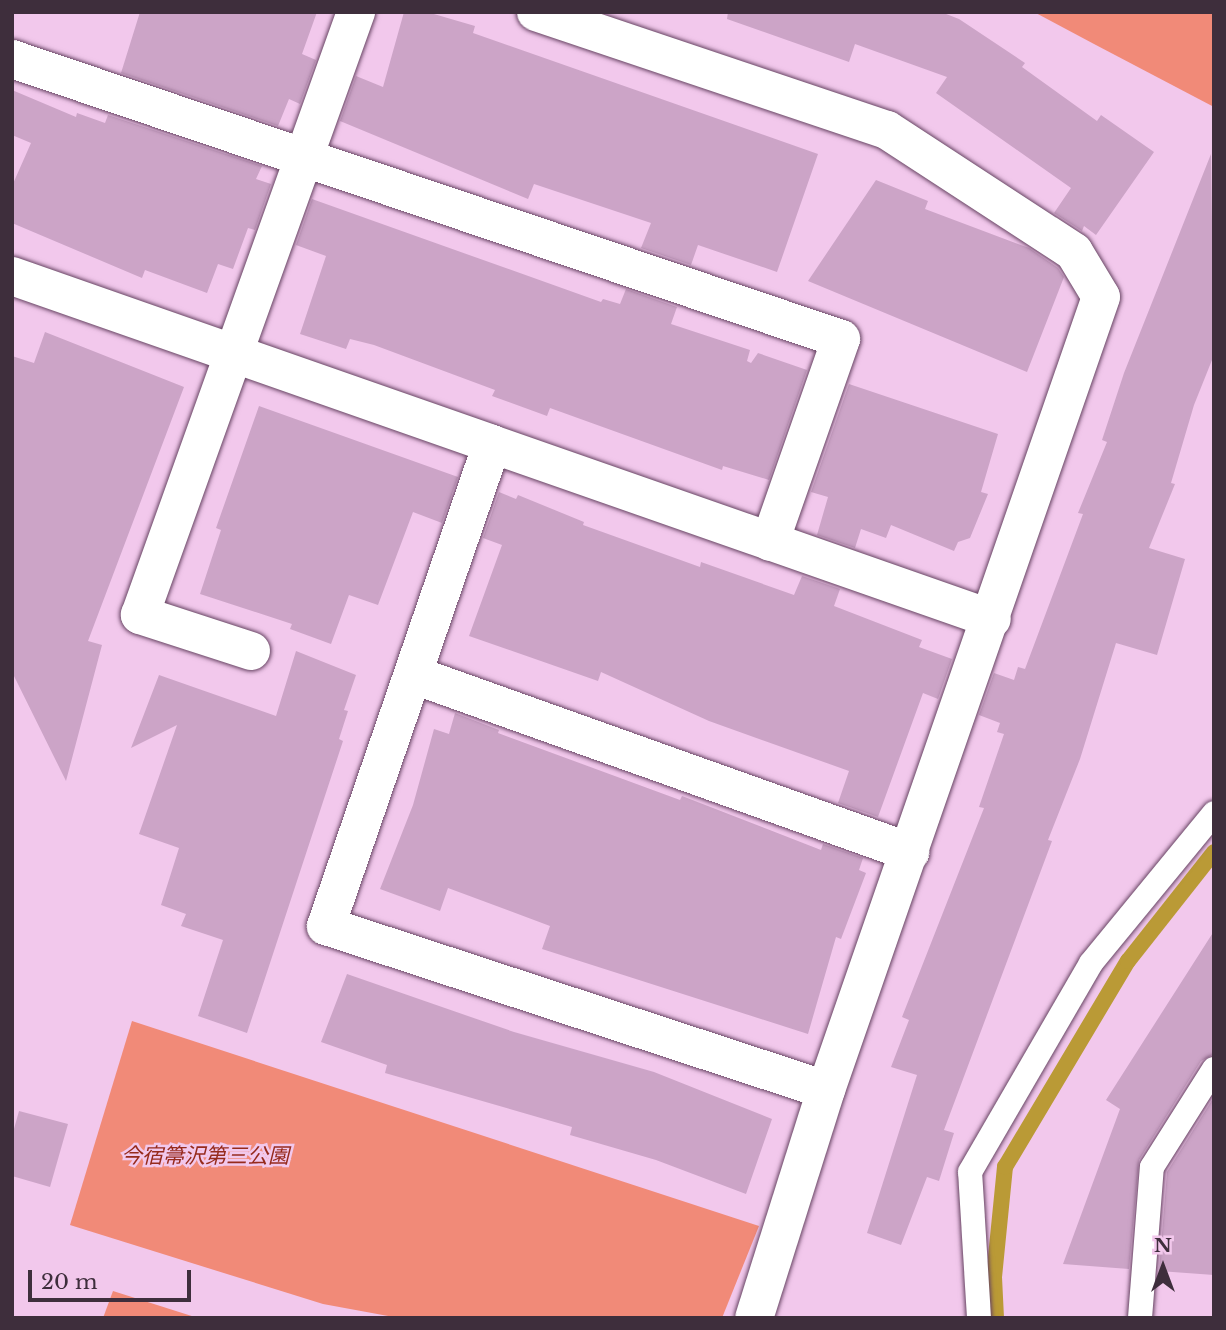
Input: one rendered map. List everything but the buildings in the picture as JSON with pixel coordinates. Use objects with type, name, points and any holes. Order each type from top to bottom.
[{"type":"street","points":[[251,651],[140,615],[356,12]]},
{"type":"street","points":[[536,12],[887,131],[1074,252],[1101,297],[992,619],[826,1090],[754,1318]]},
{"type":"street","points":[[12,59],[303,160],[841,339],[770,542]]},
{"type":"street","points":[[12,276],[992,619]]},
{"type":"street","points":[[492,444],[326,926],[826,1090]]},
{"type":"street","points":[[414,675],[910,852]]},
{"type":"lane","points":[[979,1318],[970,1172],[1091,963],[1214,813]]},
{"type":"lane","points":[[1140,1318],[1152,1167],[1214,1069]]},
{"type":"green space","points":[[1034,12],[1214,12],[1214,107],[1094,44]]},
{"type":"green space","name":"今宿箒沢第三公園","points":[[132,1021],[759,1226],[722,1318],[399,1318],[323,1304],[70,1225]]},
{"type":"green space","points":[[113,1291],[198,1318],[103,1318]]},
{"type":"waterway","points":[[996,1318],[994,1277],[1005,1167],[1128,961],[1214,852]]}]
